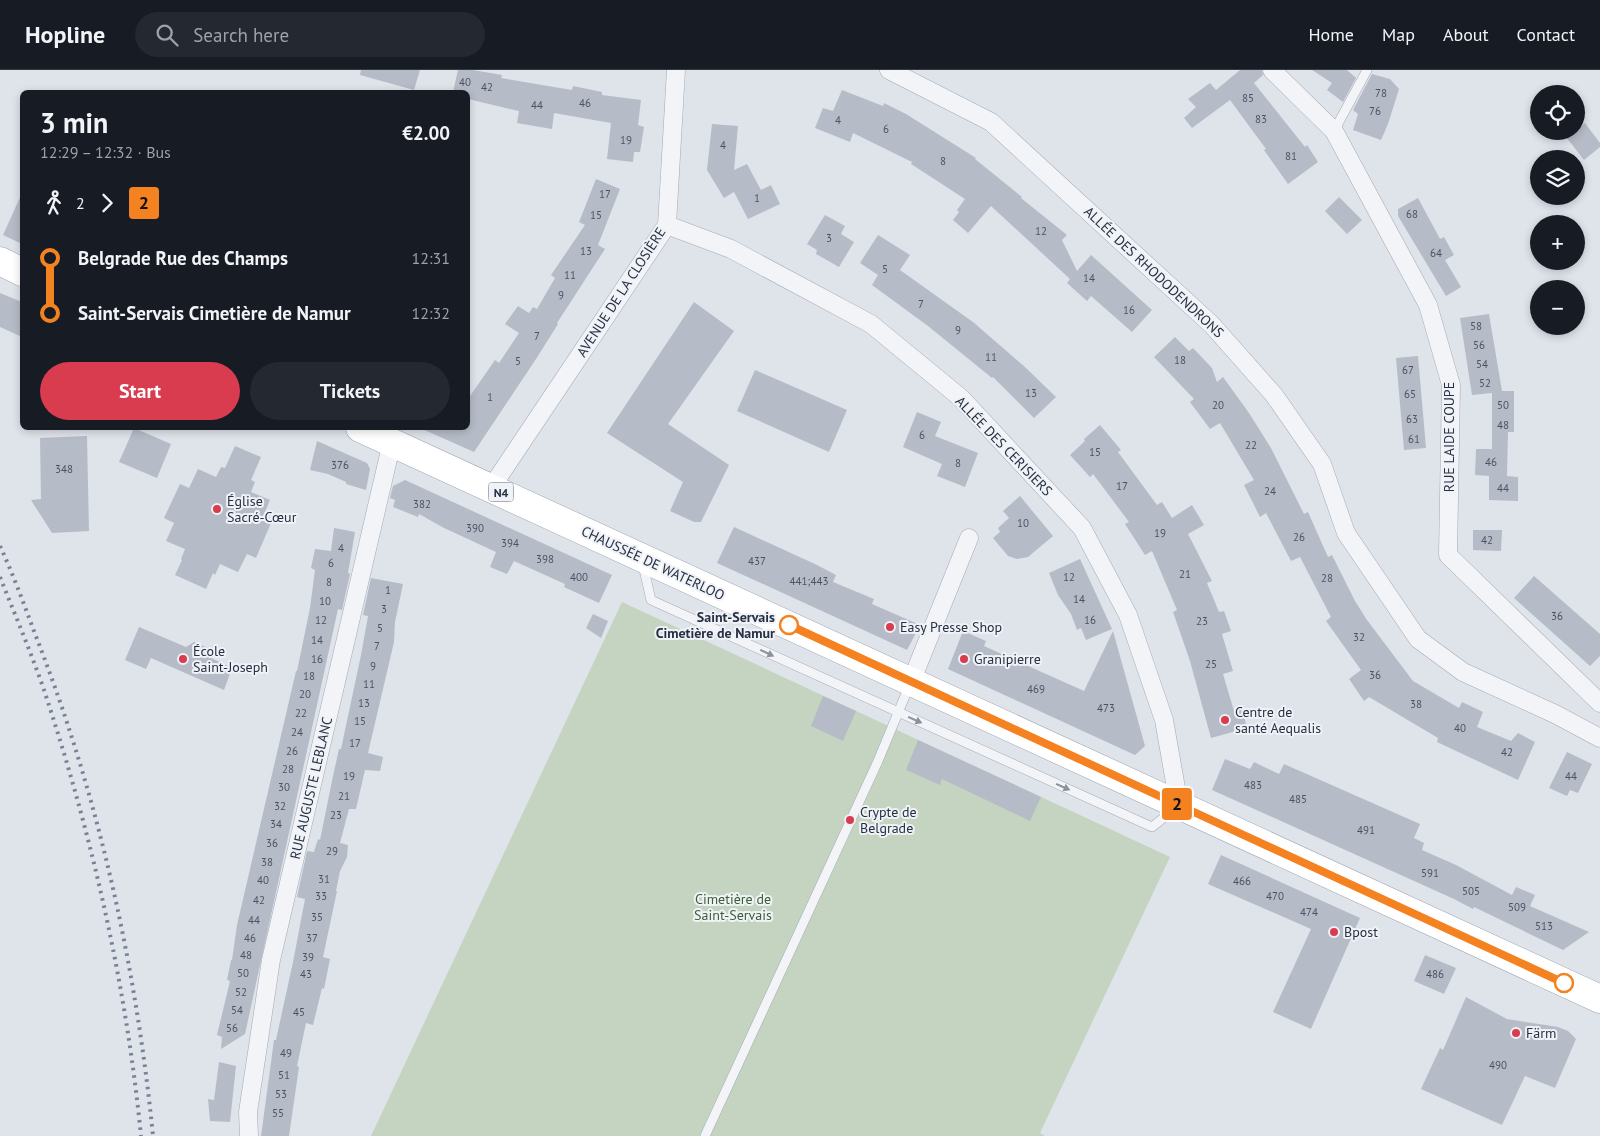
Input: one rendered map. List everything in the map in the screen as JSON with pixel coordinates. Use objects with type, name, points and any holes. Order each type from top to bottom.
[{"type":"main road","points":[[0,262],[20,271]]},
{"type":"main road","name":"CHAUSSÉE DE WATERLOO","points":[[365,430],[1600,1000]]},
{"type":"street","name":"AVENUE DE LA CLOSIÈRE","points":[[491,488],[666,225],[676,70]]},
{"type":"street","name":"ALLÉE DES RHODODENDRONS","points":[[890,70],[992,122],[1212,325],[1274,395],[1322,464],[1346,533],[1418,640],[1464,672],[1555,714],[1600,738]]},
{"type":"street","name":"RUE LAIDE COUPE","points":[[1272,70],[1334,131],[1428,305],[1451,385],[1448,555],[1600,703]]},
{"type":"street","name":"ALLÉE DES CERISIERS","points":[[666,225],[731,249],[870,324],[960,398],[1082,528],[1128,615],[1164,720],[1179,805]]},
{"type":"street","name":"RUE AUGUSTE LEBLANC","points":[[249,1136],[248,1112],[271,960],[392,442]]},
{"type":"street","points":[[911,682],[969,538]]},
{"type":"lane","points":[[1334,131],[1368,70]]},
{"type":"lane","points":[[641,557],[651,600],[1152,827],[1179,805]]},
{"type":"lane","points":[[705,1136],[911,682]]},
{"type":"green space","name":"Cimetière de Saint-Servais","points":[[622,602],[1170,857],[1040,1133],[1045,1136],[371,1136]]},
{"type":"building","points":[[361,70],[420,70],[414,90],[360,75]]},
{"type":"building","points":[[458,70],[473,70],[502,75],[501,78],[572,90],[573,86],[602,92],[602,95],[641,100],[638,125],[644,127],[640,152],[634,152],[633,162],[607,159],[611,123],[554,113],[552,129],[517,123],[519,111],[470,99],[470,90],[453,90]]},
{"type":"building","points":[[1240,70],[1262,70],[1263,75],[1254,83],[1305,147],[1307,145],[1318,162],[1288,184],[1264,150],[1266,149],[1230,100],[1192,128],[1184,118],[1196,107],[1188,99],[1210,83],[1216,90]]},
{"type":"building","points":[[1312,70],[1347,70],[1356,78],[1343,102],[1327,90],[1332,83]]},
{"type":"building","points":[[1372,74],[1390,79],[1399,89],[1381,140],[1353,130],[1358,114],[1353,110]]},
{"type":"building","points":[[842,90],[883,106],[884,103],[906,114],[976,158],[1067,235],[1062,240],[1077,271],[1091,255],[1152,310],[1132,332],[1091,296],[1087,301],[1067,283],[1070,279],[991,206],[968,233],[953,220],[965,199],[911,164],[912,162],[853,133],[850,142],[815,128],[823,108],[833,111]]},
{"type":"building","points":[[1585,123],[1600,143],[1600,147],[1585,159],[1585,150],[1576,150],[1568,140],[1585,140]]},
{"type":"building","points":[[712,124],[738,126],[734,170],[747,164],[761,190],[771,185],[780,204],[748,219],[734,192],[724,198],[707,170]]},
{"type":"building","points":[[596,179],[620,189],[598,245],[605,249],[536,359],[474,452],[424,430],[470,430],[470,396],[495,360],[499,363],[519,333],[505,324],[518,306],[529,313],[533,307],[537,309],[555,278],[551,275],[585,225],[579,222]]},
{"type":"building","points":[[20,197],[20,243],[3,235]]},
{"type":"building","points":[[1339,197],[1362,220],[1347,234],[1325,211]]},
{"type":"building","points":[[1418,198],[1440,239],[1444,237],[1454,255],[1445,260],[1461,287],[1446,296],[1398,216],[1398,209]]},
{"type":"building","points":[[825,215],[845,226],[841,234],[854,242],[839,267],[816,254],[817,250],[807,244]]},
{"type":"building","points":[[878,235],[910,255],[900,270],[973,322],[1056,397],[1034,418],[993,377],[872,285],[878,275],[860,263]]},
{"type":"building","points":[[0,293],[20,301],[20,336],[0,327]]},
{"type":"building","points":[[694,302],[734,331],[668,424],[729,465],[701,522],[694,522],[670,511],[683,482],[607,433]]},
{"type":"building","points":[[1489,314],[1502,391],[1514,391],[1514,432],[1508,432],[1507,476],[1518,477],[1518,501],[1489,500],[1489,476],[1475,475],[1476,449],[1492,449],[1492,393],[1472,395],[1460,318]]},
{"type":"building","points":[[1175,337],[1189,351],[1193,348],[1212,368],[1217,382],[1223,377],[1249,413],[1271,448],[1304,514],[1308,512],[1328,557],[1332,555],[1355,601],[1367,620],[1413,681],[1459,708],[1462,702],[1483,712],[1477,727],[1511,741],[1518,733],[1535,742],[1518,780],[1437,742],[1438,738],[1369,697],[1364,701],[1349,679],[1361,670],[1326,621],[1331,617],[1300,557],[1291,561],[1266,513],[1260,517],[1244,485],[1254,480],[1220,423],[1210,429],[1190,402],[1194,399],[1154,357]]},
{"type":"building","points":[[1418,356],[1426,448],[1404,450],[1396,358]]},
{"type":"building","points":[[755,370],[847,410],[829,452],[737,411]]},
{"type":"building","points":[[917,412],[941,422],[935,436],[978,453],[965,487],[937,476],[942,464],[903,447]]},
{"type":"building","points":[[1100,425],[1121,450],[1118,452],[1157,505],[1162,502],[1172,518],[1192,505],[1204,525],[1188,534],[1212,581],[1207,583],[1219,612],[1224,611],[1231,631],[1222,634],[1233,671],[1223,674],[1234,711],[1242,709],[1247,728],[1211,738],[1190,661],[1173,612],[1177,610],[1152,551],[1145,555],[1125,524],[1129,522],[1093,474],[1090,477],[1070,455]]},
{"type":"building","points":[[133,430],[139,430],[171,444],[157,478],[119,462]]},
{"type":"building","points":[[87,436],[89,531],[52,533],[31,500],[41,499],[40,438]]},
{"type":"building","points":[[317,441],[367,463],[370,469],[366,490],[346,484],[346,482],[328,474],[310,470]]},
{"type":"building","name":"Église Sacré-Cœur","points":[[235,446],[261,457],[251,480],[255,482],[251,492],[270,500],[262,519],[271,523],[256,558],[247,554],[238,572],[220,564],[215,575],[213,573],[206,589],[175,575],[185,549],[166,541],[174,523],[164,518],[180,484],[189,488],[198,469],[216,477],[221,467],[225,468]]},
{"type":"building","points":[[405,480],[612,575],[599,603],[564,587],[565,584],[514,561],[507,574],[490,567],[496,552],[419,514],[418,517],[393,507],[395,500],[390,498],[393,486]]},
{"type":"building","points":[[1020,496],[1053,536],[1028,557],[1017,559],[1008,556],[993,538],[1000,532],[998,528],[1009,518],[1003,511]]},
{"type":"building","points":[[734,527],[836,575],[833,582],[874,599],[872,604],[920,625],[907,650],[717,563]]},
{"type":"building","points":[[334,528],[355,532],[348,573],[350,574],[342,610],[338,609],[245,1034],[221,1049],[222,1037],[217,1035],[230,981],[227,980],[237,925],[297,671],[310,608],[315,570],[311,568],[315,549],[331,551]]},
{"type":"building","points":[[1473,530],[1502,530],[1501,551],[1473,550]]},
{"type":"building","points":[[1080,559],[1112,629],[1086,640],[1081,628],[1077,630],[1071,614],[1058,595],[1049,573]]},
{"type":"building","points":[[1534,576],[1600,634],[1600,656],[1590,666],[1514,598]]},
{"type":"building","points":[[371,578],[403,584],[395,622],[394,642],[368,753],[383,757],[380,771],[365,770],[356,809],[349,809],[340,843],[348,845],[347,857],[340,871],[323,957],[330,959],[324,989],[322,988],[313,1025],[306,1023],[297,1066],[299,1067],[289,1136],[261,1136],[274,1040],[276,1040],[305,899],[297,897],[307,851],[314,852],[318,839],[320,840],[361,655],[368,616],[363,615]]},
{"type":"building","points":[[593,614],[608,621],[601,638],[586,628]]},
{"type":"building","name":"École Saint-Joseph","points":[[139,627],[186,647],[194,642],[208,648],[209,657],[232,668],[224,690],[151,658],[146,669],[125,660]]},
{"type":"building","points":[[963,631],[986,641],[984,646],[1084,691],[1113,631],[1145,746],[1135,755],[948,669]]},
{"type":"building","points":[[823,696],[856,711],[843,741],[811,726]]},
{"type":"building","points":[[918,740],[1041,797],[1030,821],[942,779],[940,785],[906,770]]},
{"type":"building","points":[[1567,752],[1592,764],[1578,793],[1570,790],[1567,796],[1549,788]]},
{"type":"building","points":[[1225,759],[1250,769],[1254,762],[1279,774],[1284,764],[1420,824],[1414,838],[1424,843],[1422,850],[1456,865],[1512,895],[1516,887],[1535,895],[1530,906],[1589,932],[1563,950],[1474,907],[1473,909],[1212,790]]},
{"type":"building","points":[[1221,855],[1360,918],[1311,1029],[1273,1012],[1311,929],[1208,884]]},
{"type":"building","points":[[1425,955],[1456,968],[1444,994],[1414,981]]},
{"type":"building","points":[[1466,997],[1507,1019],[1558,1027],[1568,1031],[1576,1039],[1555,1088],[1525,1076],[1502,1125],[1421,1089],[1440,1048],[1443,1050]]},
{"type":"building","points":[[219,1062],[236,1066],[230,1122],[210,1121],[208,1099],[214,1100]]},
{"type":"railway","points":[[0,546],[57,694],[96,818],[125,944],[146,1072],[153,1136]]},
{"type":"railway","points":[[0,577],[44,690],[92,855],[105,910],[126,1023],[141,1136]]},
{"type":"bus line","name":"2","points":[[789,625],[1564,983]]},
{"type":"place","name":"Église Sacré-Cœur","points":[[217,509]]},
{"type":"place","name":"Saint-Servais Cimetière de Namur","points":[[789,625]]},
{"type":"place","name":"Easy Presse Shop","points":[[890,627]]},
{"type":"place","name":"École Saint-Joseph","points":[[183,659]]},
{"type":"place","name":"Granipierre","points":[[964,659]]},
{"type":"place","name":"Centre de santé Aequalis","points":[[1225,720]]},
{"type":"place","name":"Crypte de Belgrade","points":[[850,820]]},
{"type":"place","name":"Bpost","points":[[1334,932]]},
{"type":"place","name":"Färm","points":[[1516,1033]]}]
